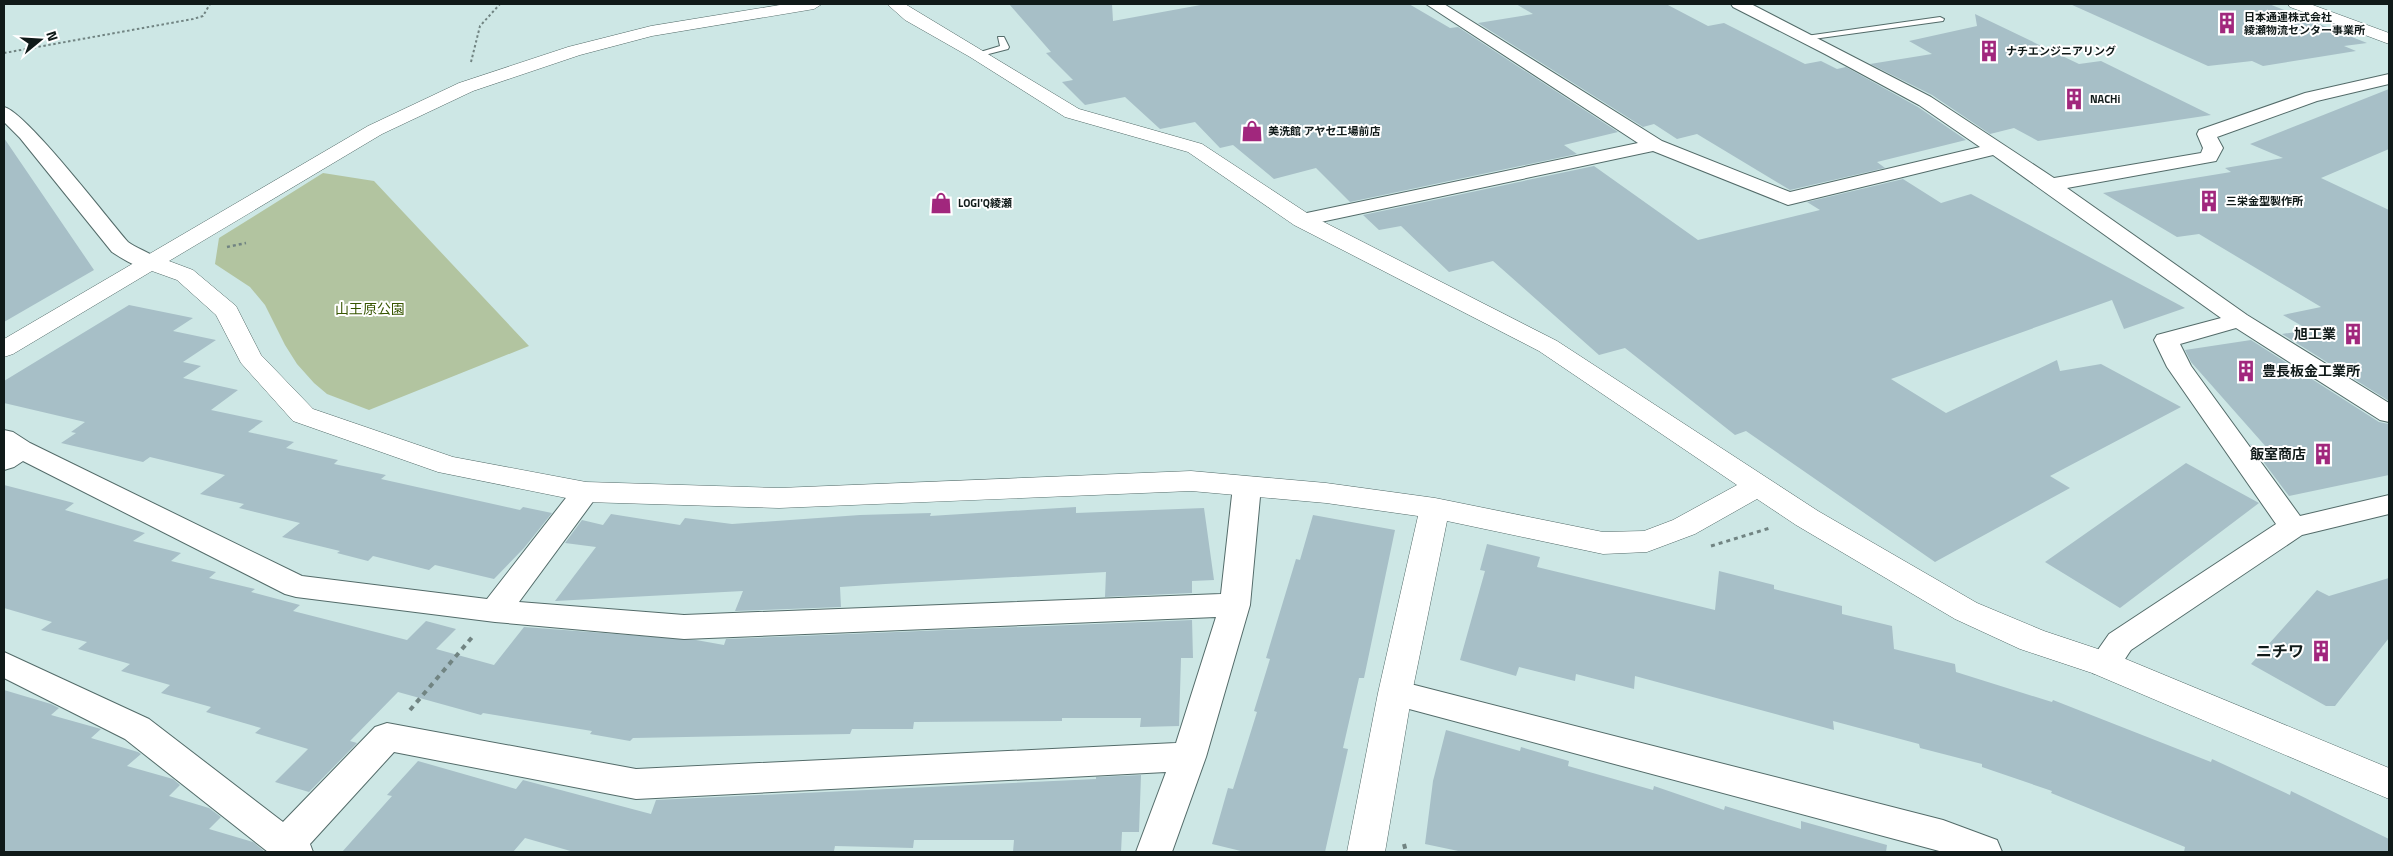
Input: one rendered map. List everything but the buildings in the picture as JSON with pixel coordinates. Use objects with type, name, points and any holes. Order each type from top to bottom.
[{"type":"street","points":[[4,349],[375,130],[466,87],[574,50],[651,31],[814,4]]},
{"type":"street","points":[[895,4],[911,16],[980,55],[1072,113],[1195,148],[1302,220],[1548,346],[1757,486],[1845,541],[1966,611],[2032,640],[2104,664],[2389,784]]},
{"type":"street","points":[[1434,4],[1655,145],[1788,199],[1994,149]]},
{"type":"street","points":[[1738,4],[1925,102],[2050,185],[2239,320],[2389,414]]},
{"type":"street","points":[[2296,4],[2389,40]]},
{"type":"street","points":[[2050,185],[2209,157],[2213,148],[2206,134],[2310,97],[2389,79]]},
{"type":"street","points":[[4,112],[27,134],[120,247],[133,256],[190,278],[227,311],[250,358],[303,415],[448,465],[586,492],[779,498],[1096,483],[1191,481],[1326,493],[1435,508],[1603,544],[1647,541],[1684,527],[1757,486]]},
{"type":"street","points":[[4,140],[27,134]]},
{"type":"street","points":[[1302,220],[1655,145]]},
{"type":"street","points":[[2239,320],[2166,340],[2179,367],[2293,527]]},
{"type":"street","points":[[10,449],[296,586],[495,611],[684,627],[1235,605]]},
{"type":"street","points":[[1154,852],[1189,758],[1235,605],[1247,486]]},
{"type":"street","points":[[495,611],[586,492]]},
{"type":"street","points":[[2104,664],[2120,642],[2293,527],[2389,505]]},
{"type":"street","points":[[1366,852],[1395,693],[1435,508]]},
{"type":"street","points":[[4,664],[137,730],[289,849],[387,737],[636,784],[1189,758]]},
{"type":"street","points":[[1395,693],[1943,836],[1984,852]]},
{"type":"lane","points":[[1806,38],[1940,19]]},
{"type":"lane","points":[[980,55],[1005,47],[1001,39]]},
{"type":"path","points":[[4,53],[193,19],[203,16],[210,4]]},
{"type":"path","points":[[466,87],[480,26],[500,4]]},
{"type":"path","points":[[218,249],[246,243]]},
{"type":"path","points":[[1703,548],[1776,526]]},
{"type":"path","points":[[387,737],[495,611]]},
{"type":"green space","name":"山王原公園","points":[[323,173],[374,181],[529,346],[369,410],[327,394],[297,364],[265,305],[250,287],[215,264],[219,238]]},
{"type":"place","name":"日本通運株式会社 綾瀬物流センター事業所","points":[[2227,23]]},
{"type":"place","name":"ナチエンジニアリング","points":[[1989,51]]},
{"type":"place","name":"NACHi","points":[[2074,99]]},
{"type":"place","name":"美洗館 アヤセ工場前店","points":[[1252,131]]},
{"type":"place","name":"三栄金型製作所","points":[[2209,201]]},
{"type":"place","name":"LOGI'Q綾瀬","points":[[941,203]]},
{"type":"place","name":"旭工業","points":[[2353,334]]},
{"type":"place","name":"豊長板金工業所","points":[[2246,371]]},
{"type":"place","name":"飯室商店","points":[[2323,454]]},
{"type":"place","name":"ニチワ","points":[[2321,651]]}]
